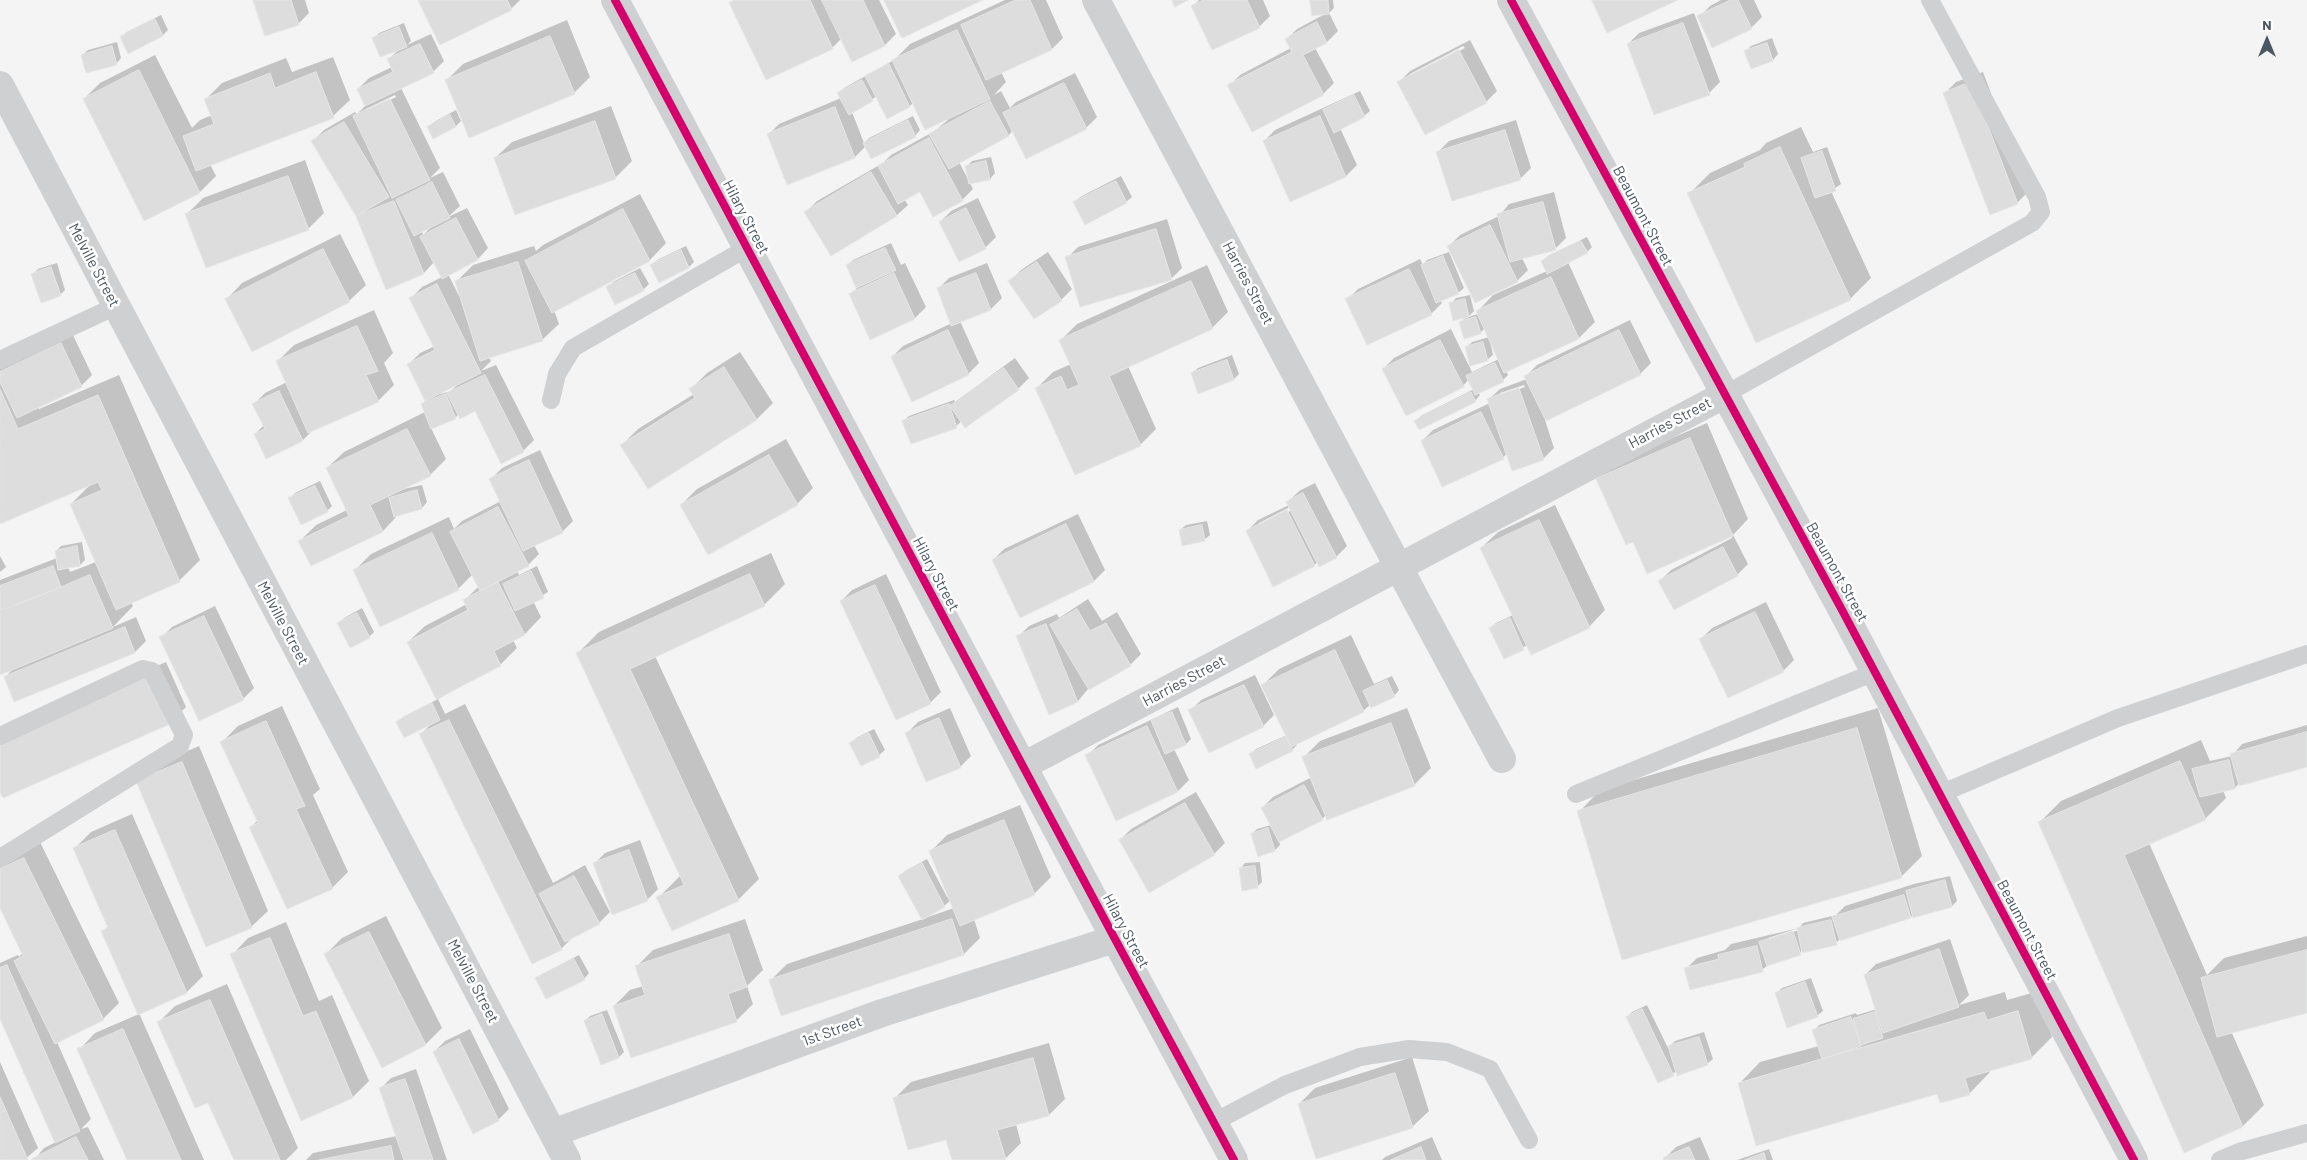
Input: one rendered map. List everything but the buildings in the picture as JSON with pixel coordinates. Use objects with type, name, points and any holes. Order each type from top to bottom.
[{"type":"street","name":"Hilary Street","points":[[615,0],[1234,1160]]},
{"type":"street","name":"Harries Street","points":[[1096,0],[1231,250],[1397,567],[1502,759]]},
{"type":"street","name":"Beaumont Street","points":[[1511,0],[1875,672],[2134,1160]]},
{"type":"street","name":"Melville Street","points":[[0,86],[568,1160]]},
{"type":"street","name":"Harries Street","points":[[1023,766],[1724,395]]},
{"type":"street","name":"1st Street","points":[[553,1133],[882,1013],[1115,939]]},
{"type":"lane","name":"Harries Street","points":[[1724,395],[2032,223],[2041,212],[2037,197],[1930,0]]},
{"type":"lane","points":[[551,400],[557,374],[573,348],[747,248]]},
{"type":"lane","points":[[0,360],[116,306]]},
{"type":"lane","points":[[1940,794],[2118,718],[2307,654]]},
{"type":"lane","points":[[0,736],[143,669],[152,671],[184,735],[180,746],[0,858]]},
{"type":"lane","points":[[1576,794],[1875,672]]},
{"type":"lane","points":[[1214,1122],[1285,1085],[1360,1057],[1409,1049],[1447,1052],[1490,1069],[1528,1140]]},
{"type":"lane","points":[[2220,1160],[2239,1152],[2307,1133]]},
{"type":"cycle path","points":[[615,0],[1234,1160]]},
{"type":"cycle path","points":[[1511,0],[1842,610],[2134,1160]]}]
